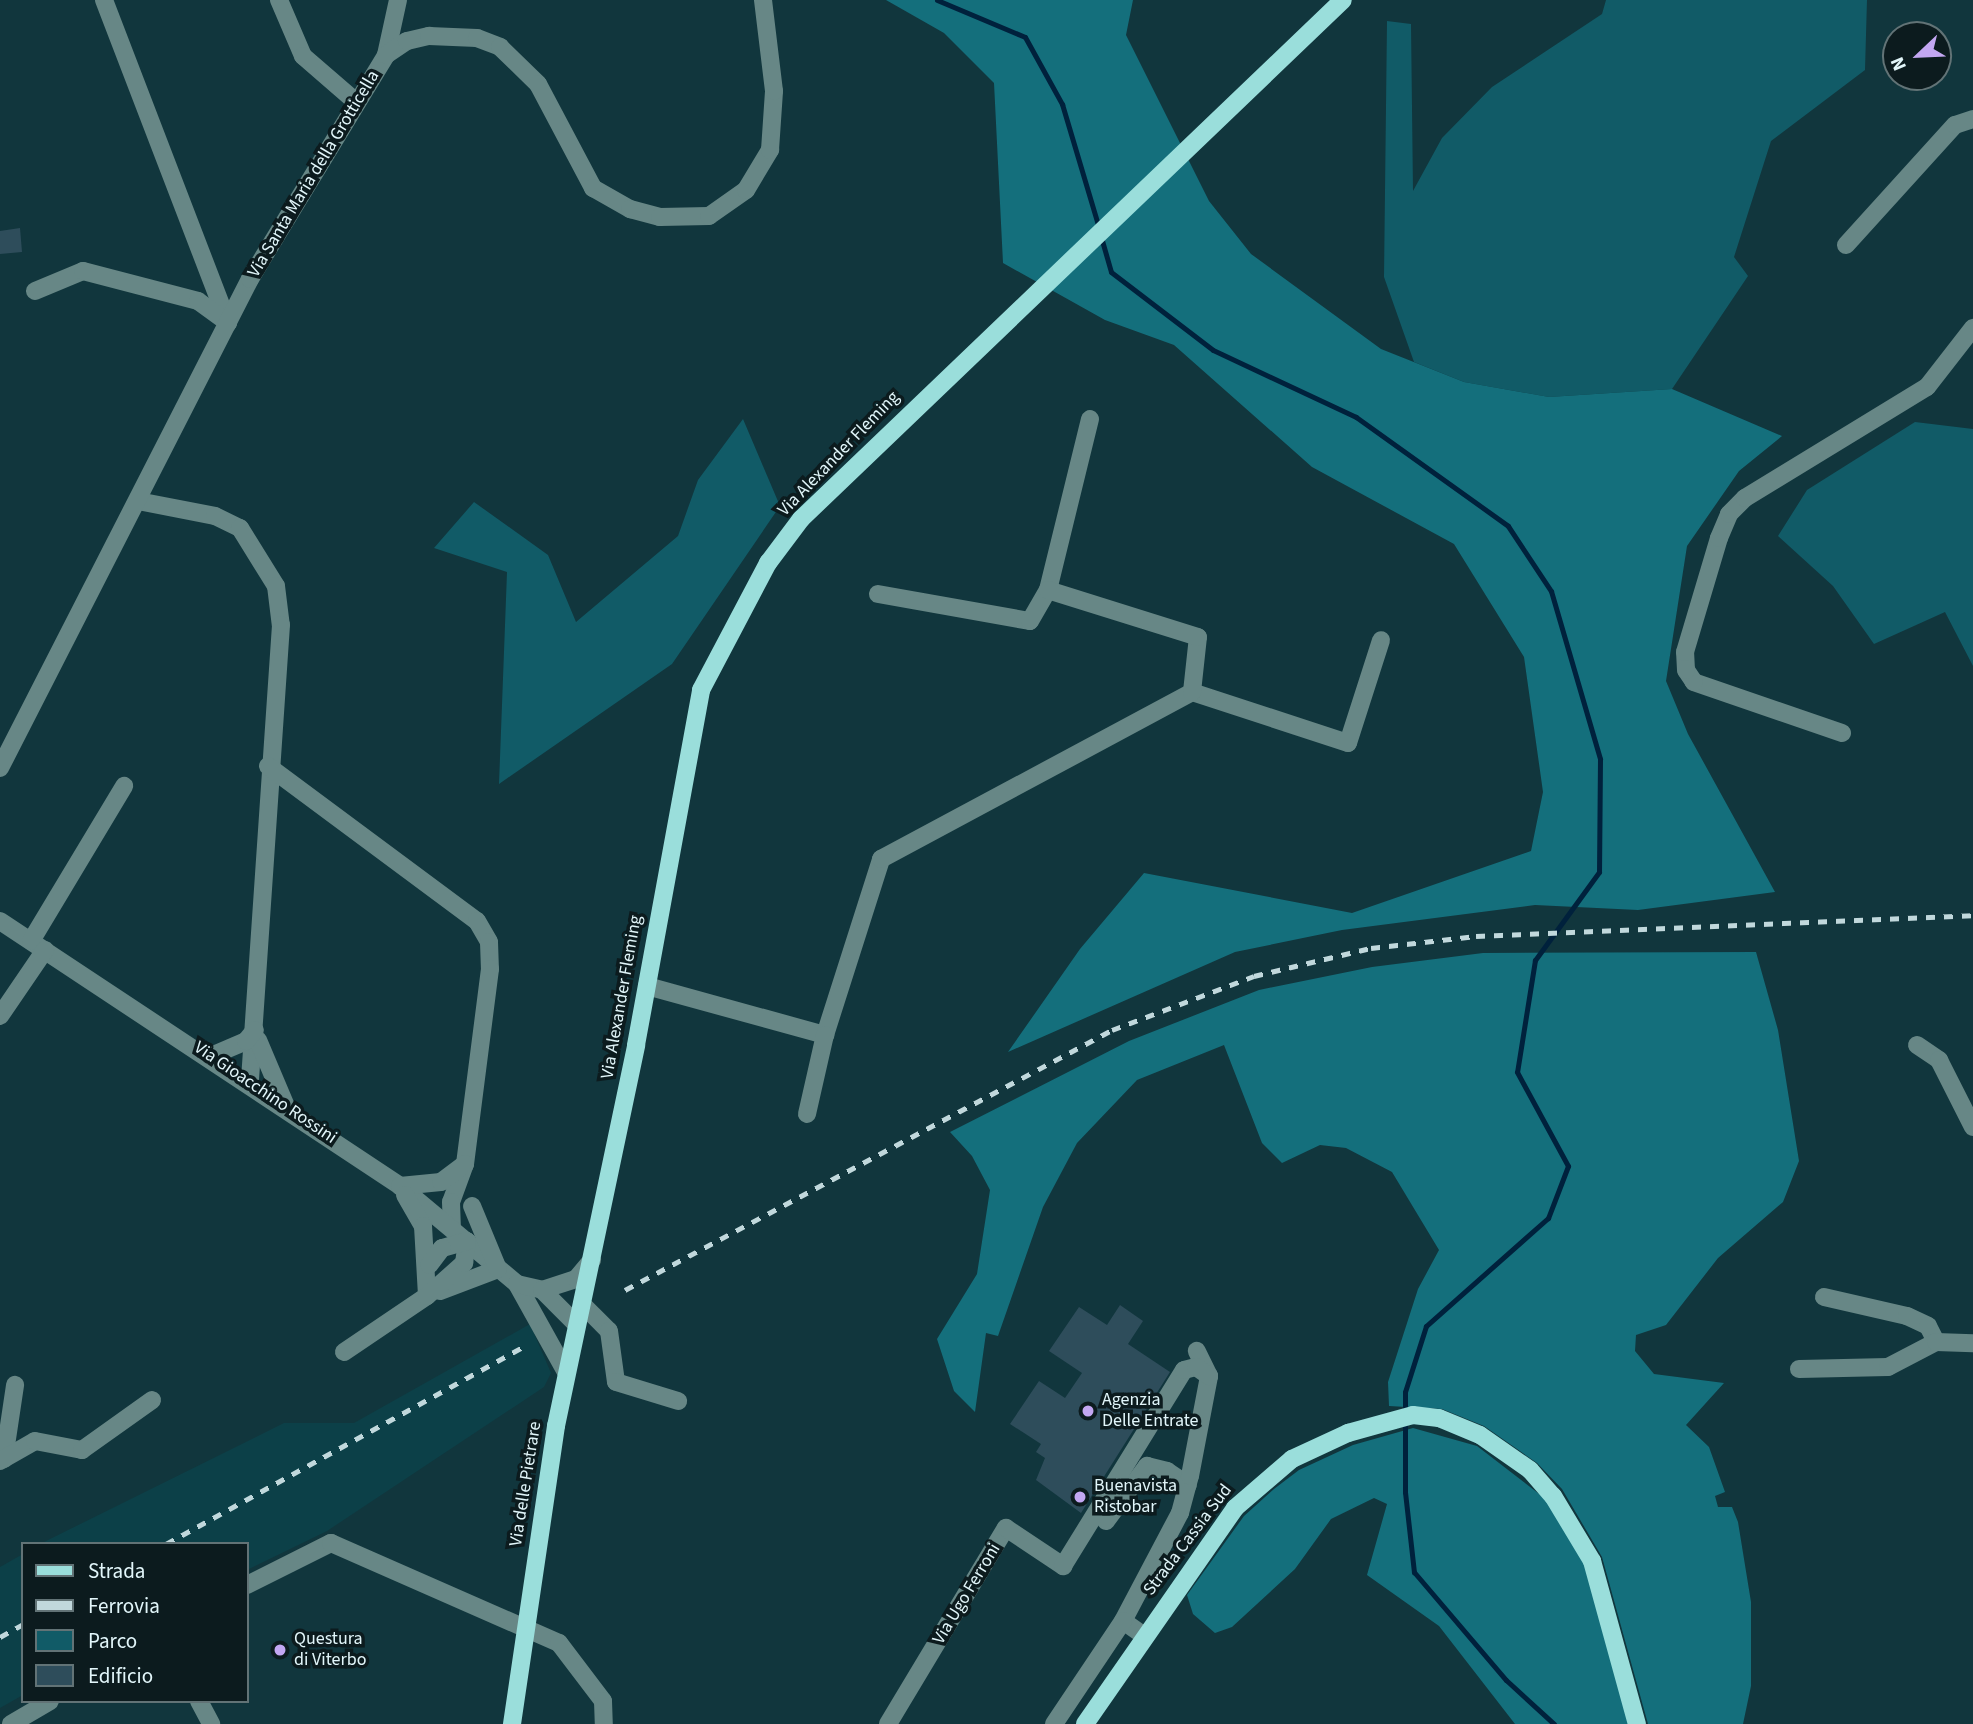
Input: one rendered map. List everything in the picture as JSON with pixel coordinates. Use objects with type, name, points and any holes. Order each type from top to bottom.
[{"type":"main road","name":"Via Alexander Fleming","points":[[593,1257],[647,986],[701,690],[742,610],[801,519],[1013,313],[1343,0]]},
{"type":"main road","name":"Via delle Pietrare","points":[[512,1724],[566,1372],[593,1257]]},
{"type":"main road","name":"Strada Cassia Sud","points":[[1085,1724],[1143,1634],[1235,1508],[1266,1479],[1325,1443],[1390,1419],[1424,1415],[1454,1423],[1530,1471],[1577,1529],[1592,1561],[1637,1724]]},
{"type":"street","points":[[104,0],[228,323]]},
{"type":"street","points":[[279,0],[303,56],[355,101]]},
{"type":"street","points":[[386,55],[398,0]]},
{"type":"street","name":"Via Santa Maria della Grotticella","points":[[0,768],[228,323],[355,101],[386,55],[407,41],[429,36],[477,38],[500,47],[538,84],[593,188],[629,209],[684,219],[709,216],[746,190],[770,150],[774,91],[763,0]]},
{"type":"street","points":[[1846,245],[1955,125],[1973,119]]},
{"type":"street","points":[[34,290],[83,271],[198,301],[228,323]]},
{"type":"street","points":[[1842,733],[1694,682],[1686,670],[1685,652],[1719,538],[1729,514],[1745,498],[1927,387],[1973,328]]},
{"type":"street","points":[[878,594],[1030,621],[1048,590],[1090,419]]},
{"type":"street","points":[[138,501],[215,516],[240,528],[276,586],[281,625],[268,766],[250,1081]]},
{"type":"street","points":[[1048,590],[1198,637],[1192,692]]},
{"type":"street","points":[[807,1114],[825,1035],[881,859],[1192,692],[1348,743],[1381,640]]},
{"type":"street","points":[[268,766],[477,921],[489,942],[490,969],[465,1164],[451,1202],[452,1228]]},
{"type":"street","points":[[0,1016],[124,786]]},
{"type":"street","name":"Via Gioacchino Rossini","points":[[0,921],[250,1081],[400,1186],[517,1284]]},
{"type":"street","points":[[647,986],[825,1035]]},
{"type":"street","points":[[211,1056],[246,1041],[255,1030]]},
{"type":"street","points":[[255,1030],[267,1069],[286,1106]]},
{"type":"street","points":[[1917,1045],[1939,1060],[1973,1127]]},
{"type":"street","points":[[250,1081],[267,1069]]},
{"type":"street","points":[[427,1296],[429,1265],[423,1226],[400,1186],[441,1182],[465,1164]]},
{"type":"street","points":[[427,1296],[498,1269],[472,1206],[465,1164]]},
{"type":"street","points":[[452,1228],[472,1206]]},
{"type":"street","points":[[344,1352],[427,1296],[464,1263],[467,1241],[442,1248],[429,1265]]},
{"type":"street","points":[[517,1284],[542,1290],[576,1279],[593,1257]]},
{"type":"street","points":[[517,1284],[534,1307],[566,1372]]},
{"type":"street","points":[[542,1290],[577,1325]]},
{"type":"street","points":[[1824,1297],[1907,1316],[1928,1326],[1936,1342]]},
{"type":"street","points":[[582,1304],[609,1331],[616,1382],[678,1401]]},
{"type":"street","points":[[534,1307],[577,1325]]},
{"type":"street","points":[[1799,1369],[1888,1367],[1936,1342],[1973,1342]]},
{"type":"street","points":[[1055,1724],[1122,1621],[1180,1513],[1209,1376],[1196,1350]]},
{"type":"street","name":"Via Ugo Ferroni","points":[[888,1724],[1006,1528],[1063,1566],[1184,1370],[1196,1367],[1209,1376]]},
{"type":"street","points":[[2,1460],[15,1385]]},
{"type":"street","points":[[2,1460],[35,1441],[82,1450],[152,1401]]},
{"type":"street","points":[[1092,1542],[1147,1466],[1188,1485]]},
{"type":"street","points":[[248,1584],[331,1543],[526,1624],[559,1643],[603,1700],[604,1724]]},
{"type":"street","points":[[1122,1621],[1143,1634]]},
{"type":"street","points":[[11,1724],[47,1703]]},
{"type":"street","points":[[200,1703],[211,1724]]},
{"type":"shaded area","points":[[886,0],[1133,0],[1126,35],[1209,201],[1251,254],[1381,349],[1464,382],[1549,397],[1672,389],[1782,436],[1739,471],[1687,546],[1666,681],[1688,734],[1775,892],[1638,910],[1535,905],[1342,930],[1235,952],[1008,1052],[1080,949],[1144,873],[1352,913],[1531,851],[1543,792],[1524,657],[1454,544],[1312,467],[1174,345],[1105,320],[1003,263],[994,83],[944,33]]},
{"type":"shaded area","points":[[1756,952],[1778,1030],[1799,1161],[1783,1202],[1718,1258],[1666,1325],[1636,1335],[1635,1351],[1654,1374],[1724,1383],[1686,1425],[1709,1447],[1725,1492],[1715,1496],[1718,1507],[1732,1507],[1738,1522],[1751,1602],[1751,1686],[1743,1724],[1648,1724],[1602,1557],[1562,1489],[1537,1463],[1484,1426],[1442,1409],[1389,1406],[1388,1382],[1418,1289],[1439,1250],[1392,1172],[1346,1148],[1320,1145],[1282,1163],[1262,1143],[1224,1045],[1137,1080],[1077,1143],[1043,1207],[998,1336],[986,1333],[975,1412],[954,1391],[937,1339],[977,1274],[990,1190],[972,1156],[950,1132],[1129,1041],[1259,990],[1372,967],[1483,953]]},
{"type":"shaded area","points":[[530,1324],[551,1373],[544,1387],[327,1531],[248,1570],[248,1542],[44,1542],[284,1423],[354,1423]]},
{"type":"shaded area","points":[[1413,1428],[1477,1446],[1547,1500],[1584,1563],[1629,1724],[1515,1724],[1439,1626],[1367,1575],[1387,1504],[1374,1498],[1331,1519],[1295,1569],[1232,1627],[1215,1633],[1193,1614],[1187,1595],[1244,1516],[1274,1489],[1299,1470],[1353,1445]]},
{"type":"shaded area","points":[[21,1555],[21,1696],[0,1708],[0,1567]]},
{"type":"green space","points":[[1606,0],[1867,0],[1865,70],[1771,141],[1734,257],[1748,276],[1672,389],[1549,397],[1464,382],[1414,362],[1384,277],[1387,21],[1411,24],[1413,191],[1442,138],[1492,87],[1602,14]]},
{"type":"green space","points":[[743,419],[780,506],[672,664],[499,784],[507,572],[434,548],[474,502],[548,555],[576,622],[678,536],[698,480]]},
{"type":"green space","points":[[1915,422],[1973,429],[1973,666],[1945,612],[1874,644],[1833,586],[1778,536],[1807,490]]},
{"type":"building","points":[[20,228],[22,252],[0,254],[0,231]]},
{"type":"building","name":"Agenzia Delle Entrate","points":[[1120,1305],[1143,1321],[1128,1344],[1170,1372],[1081,1513],[1036,1480],[1045,1458],[1036,1452],[1041,1444],[1010,1424],[1039,1381],[1065,1398],[1082,1373],[1049,1351],[1079,1307],[1107,1325]]},
{"type":"waterway","points":[[937,0],[1025,37],[1062,104],[1099,228]]},
{"type":"waterway","points":[[1101,237],[1111,272],[1213,350],[1356,417],[1508,526],[1551,591],[1600,759],[1599,872],[1535,960],[1517,1072],[1568,1166],[1548,1218],[1426,1326],[1405,1392],[1405,1492],[1414,1572],[1506,1680],[1554,1724]]},
{"type":"railway","points":[[625,1290],[1112,1030],[1254,976],[1371,948],[1476,936],[1973,915]]},
{"type":"railway","points":[[170,1542],[524,1346]]},
{"type":"railway","points":[[0,1637],[21,1625]]},
{"type":"place","name":"Agenzia Delle Entrate","points":[[1088,1411]]},
{"type":"place","name":"Buenavista Ristobar","points":[[1080,1497]]},
{"type":"place","name":"Questura di Viterbo","points":[[280,1650]]}]
